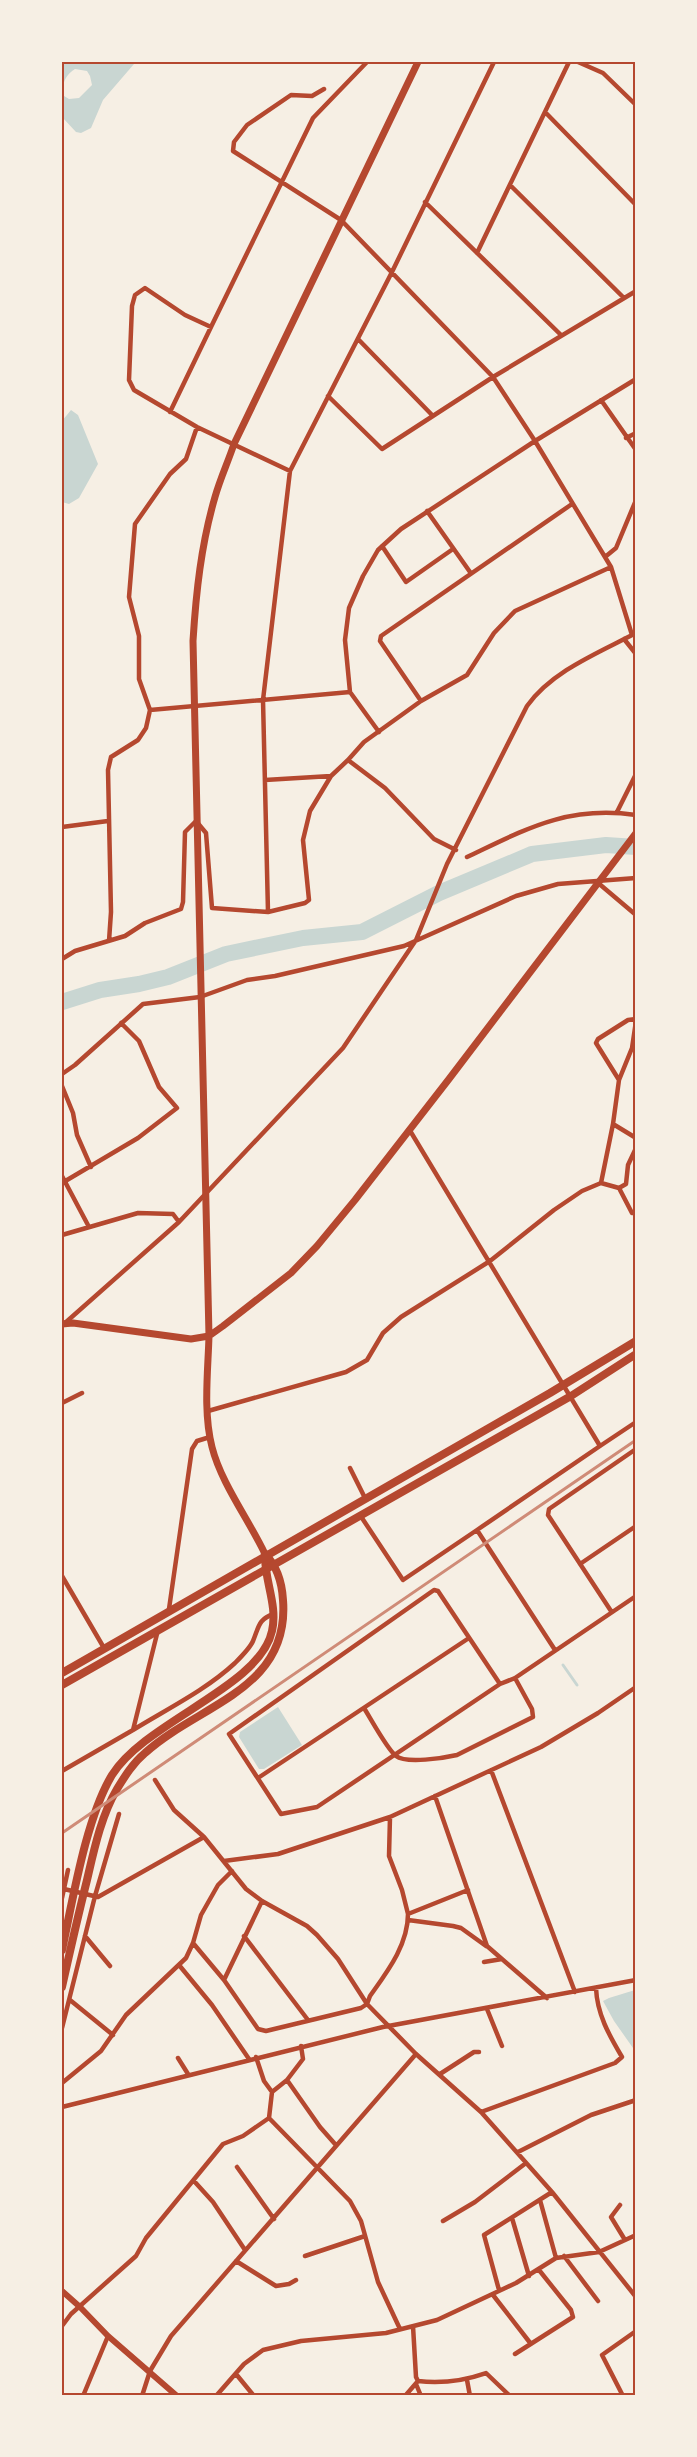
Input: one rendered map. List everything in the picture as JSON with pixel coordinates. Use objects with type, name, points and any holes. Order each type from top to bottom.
[{"type":"main road","points":[[62,1987],[94,1852],[108,1809],[124,1777],[145,1753],[165,1737],[253,1679],[266,1666],[279,1642],[284,1617],[283,1592],[274,1564],[265,1554],[220,1470],[210,1437],[194,706],[193,641],[196,593],[215,496],[234,444],[418,62]]},
{"type":"main road","points":[[63,1324],[191,1339],[209,1336],[291,1273],[356,1200],[636,833]]},
{"type":"main road","points":[[62,1672],[636,1341]]},
{"type":"main road","points":[[62,1685],[571,1396],[636,1354]]},
{"type":"main road","points":[[62,1950],[84,1852],[101,1798],[113,1774],[132,1753],[169,1722],[242,1674],[270,1640],[274,1614],[265,1569],[265,1554]]},
{"type":"street","points":[[170,412],[313,118],[367,62]]},
{"type":"street","points":[[268,912],[263,700],[290,471],[392,272],[494,62]]},
{"type":"street","points":[[477,253],[569,62]]},
{"type":"street","points":[[578,62],[603,73],[636,105]]},
{"type":"street","points":[[63,1324],[179,1222],[343,1048],[416,940],[478,800],[519,721],[537,692],[551,681],[634,634],[611,567],[535,441],[493,377],[341,220],[232,151],[234,142],[247,125],[291,95],[312,96],[324,89]]},
{"type":"street","points":[[545,112],[636,205]]},
{"type":"street","points":[[510,185],[624,298]]},
{"type":"street","points":[[425,202],[561,335]]},
{"type":"street","points":[[211,327],[185,315],[145,288],[135,295],[132,306],[129,380],[134,390],[197,427],[290,471]]},
{"type":"street","points":[[328,396],[382,449],[493,377],[636,291]]},
{"type":"street","points":[[358,339],[433,416]]},
{"type":"street","points":[[379,732],[350,692],[345,640],[349,608],[363,576],[382,546],[401,529],[428,511],[601,399],[636,379]]},
{"type":"street","points":[[601,399],[636,450]]},
{"type":"street","points":[[110,941],[108,770],[111,757],[138,741],[146,728],[150,710],[139,679],[139,636],[129,597],[135,524],[170,474],[186,459],[197,427]]},
{"type":"street","points":[[626,438],[636,433]]},
{"type":"street","points":[[605,557],[616,548],[636,500]]},
{"type":"street","points":[[421,701],[380,641],[381,636],[470,572],[572,504]]},
{"type":"street","points":[[428,511],[470,572]]},
{"type":"street","points":[[382,546],[406,582],[453,549]]},
{"type":"street","points":[[62,959],[75,951],[125,936],[145,923],[181,909],[185,832],[196,821],[206,833],[212,908],[268,912],[296,906],[309,900],[303,840],[310,811],[331,776],[379,732],[421,701],[467,675],[494,633],[515,611],[611,567]]},
{"type":"street","points":[[624,639],[636,654]]},
{"type":"street","points":[[150,710],[350,692]]},
{"type":"street","points":[[348,760],[384,788],[434,839],[456,850]]},
{"type":"street","points":[[617,812],[636,774]]},
{"type":"street","points":[[265,780],[331,776]]},
{"type":"street","points":[[467,857],[536,824],[587,813],[636,814]]},
{"type":"street","points":[[62,827],[108,821]]},
{"type":"street","points":[[62,1074],[143,1004],[200,994],[247,980],[404,946],[516,896],[558,884],[636,878]]},
{"type":"street","points":[[597,882],[636,915]]},
{"type":"street","points":[[601,1183],[619,1080],[634,1046],[636,1020],[628,1020],[598,1039],[596,1043],[619,1080]]},
{"type":"street","points":[[63,1182],[138,1138],[177,1108],[159,1087],[139,1041],[121,1023]]},
{"type":"street","points":[[62,1086],[73,1113],[77,1135],[92,1167]]},
{"type":"street","points":[[613,1124],[636,1138]]},
{"type":"street","points":[[409,1129],[600,1446]]},
{"type":"street","points":[[619,1188],[626,1184],[628,1164],[636,1148]]},
{"type":"street","points":[[62,1176],[63,1182],[89,1227]]},
{"type":"street","points":[[208,1411],[346,1372],[367,1360],[383,1333],[401,1317],[490,1261],[554,1210],[582,1191],[601,1183],[619,1188],[633,1213],[636,1213]]},
{"type":"street","points":[[62,1235],[138,1213],[173,1214],[179,1222]]},
{"type":"street","points":[[62,1403],[82,1393]]},
{"type":"street","points":[[360,1515],[403,1580],[636,1422]]},
{"type":"street","points":[[169,1609],[192,1449],[197,1441],[210,1437]]},
{"type":"street","points":[[611,1611],[548,1515],[549,1509],[636,1449]]},
{"type":"street","points":[[350,1467],[365,1498]]},
{"type":"street","points":[[580,1564],[636,1526]]},
{"type":"street","points":[[477,1530],[555,1650]]},
{"type":"street","points":[[62,1576],[104,1648]]},
{"type":"street","points":[[500,1684],[438,1591],[434,1590],[229,1734],[281,1814],[317,1807],[636,1596]]},
{"type":"street","points":[[62,1771],[217,1677],[236,1662],[253,1643],[259,1622],[264,1617],[274,1614]]},
{"type":"street","points":[[133,1730],[158,1630]]},
{"type":"street","points":[[258,1778],[469,1638]]},
{"type":"street","points":[[364,1708],[395,1756],[404,1760],[457,1755],[532,1717],[532,1710],[515,1678]]},
{"type":"street","points":[[224,1861],[278,1854],[390,1816],[562,1735],[636,1686]]},
{"type":"street","points":[[491,1770],[575,1992]]},
{"type":"street","points":[[155,1780],[174,1810],[204,1837],[246,1889],[262,1901],[307,1926],[317,1935],[338,1959],[367,2004],[416,2054],[481,2112],[518,2152],[636,2297]]},
{"type":"street","points":[[435,1796],[487,1946]]},
{"type":"street","points":[[62,2028],[95,1896],[119,1814]]},
{"type":"street","points":[[193,1943],[224,1980],[258,2029],[266,2031],[361,2008],[367,2004],[398,1953],[408,1920],[402,1890],[389,1856],[390,1816]]},
{"type":"street","points":[[64,1889],[98,1897],[204,1837]]},
{"type":"street","points":[[62,1898],[68,1870]]},
{"type":"street","points":[[62,2084],[101,2051],[126,2015],[186,1958],[201,1915],[218,1885],[232,1871]]},
{"type":"street","points":[[408,1914],[468,1890]]},
{"type":"street","points":[[224,1980],[262,1901]]},
{"type":"street","points":[[408,1920],[461,1928],[487,1946],[547,1998]]},
{"type":"street","points":[[62,1923],[87,1928]]},
{"type":"street","points":[[86,1936],[110,1966]]},
{"type":"street","points":[[244,1936],[308,2020]]},
{"type":"street","points":[[484,1962],[502,1959]]},
{"type":"street","points":[[179,1965],[212,2005],[249,2059]]},
{"type":"street","points":[[62,2107],[256,2057],[391,2026],[636,1980]]},
{"type":"street","points":[[481,2112],[615,2063],[622,2057],[605,2028],[597,2006],[596,1988]]},
{"type":"street","points":[[70,2000],[113,2035]]},
{"type":"street","points":[[487,2009],[502,2046]]},
{"type":"street","points":[[272,2092],[286,2080],[303,2059],[301,2046]]},
{"type":"street","points":[[440,2074],[474,2052],[478,2052]]},
{"type":"street","points":[[142,2396],[150,2371],[171,2336],[274,2219],[335,2144],[416,2054]]},
{"type":"street","points":[[62,2326],[136,2256],[146,2238],[223,2144],[243,2136],[269,2118],[272,2092],[264,2081],[256,2057]]},
{"type":"street","points":[[178,2058],[188,2074]]},
{"type":"street","points":[[286,2080],[335,2144]]},
{"type":"street","points":[[518,2152],[591,2115],[636,2100]]},
{"type":"street","points":[[269,2118],[350,2201],[361,2221],[378,2282],[400,2329]]},
{"type":"street","points":[[443,2221],[475,2202],[526,2163]]},
{"type":"street","points":[[237,2168],[274,2219]]},
{"type":"street","points":[[194,2181],[213,2202],[245,2250]]},
{"type":"street","points":[[499,2290],[484,2235],[552,2192]]},
{"type":"street","points":[[540,2200],[556,2258]]},
{"type":"street","points":[[620,2205],[611,2217],[625,2240]]},
{"type":"street","points":[[512,2217],[529,2276]]},
{"type":"street","points":[[216,2396],[263,2350],[301,2341],[386,2333],[437,2320],[493,2295],[529,2276],[556,2258],[599,2252],[636,2235]]},
{"type":"street","points":[[304,2256],[365,2236]]},
{"type":"street","points":[[564,2256],[598,2301]]},
{"type":"street","points":[[236,2261],[276,2286],[289,2284],[296,2280]]},
{"type":"street","points":[[514,2354],[573,2317],[571,2310],[539,2270]]},
{"type":"street","points":[[62,2291],[108,2336],[177,2396]]},
{"type":"street","points":[[493,2295],[531,2344]]},
{"type":"street","points":[[413,2326],[416,2377],[422,2396]]},
{"type":"street","points":[[623,2396],[602,2355],[636,2331]]},
{"type":"street","points":[[83,2396],[108,2336]]},
{"type":"street","points":[[417,2382],[444,2383],[467,2380],[486,2373],[510,2396]]},
{"type":"street","points":[[236,2374],[254,2396]]},
{"type":"street","points":[[467,2380],[470,2396]]},
{"type":"street","points":[[405,2396],[417,2382]]},
{"type":"shaded area","points":[[62,62],[133,62],[134,64],[103,100],[91,128],[81,133],[76,132],[62,117]],"holes":[[[75,69],[87,71],[92,85],[79,98],[69,99],[64,96],[63,84],[69,74]]]},
{"type":"shaded area","points":[[71,410],[78,415],[98,464],[79,498],[69,504],[62,502],[62,421]]},
{"type":"shaded area","points":[[278,1707],[302,1745],[264,1769],[259,1769],[239,1737],[240,1732]]},
{"type":"shaded area","points":[[635,1990],[635,2046],[633,2048],[603,2001]]},
{"type":"waterway","points":[[62,1002],[100,990],[168,977],[226,954],[303,938],[362,932],[439,893],[532,854],[606,845],[636,847]]},
{"type":"waterway","points":[[563,1665],[577,1685]]},
{"type":"railway","points":[[62,1833],[636,1440]]}]
